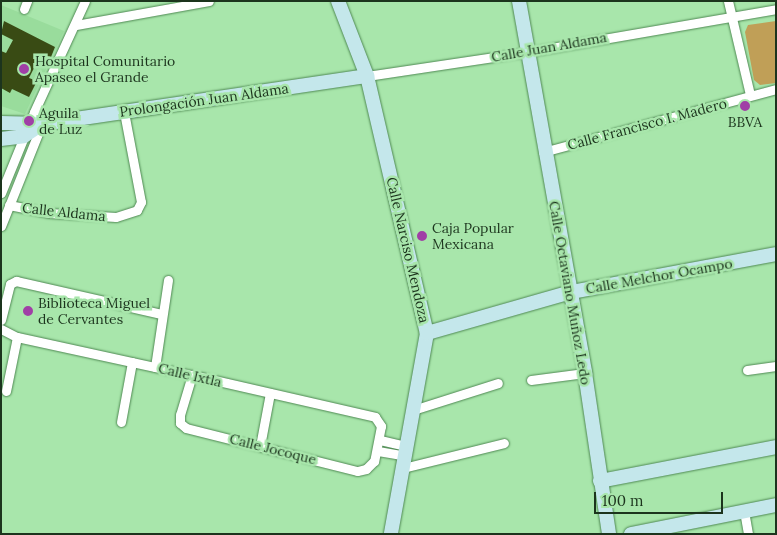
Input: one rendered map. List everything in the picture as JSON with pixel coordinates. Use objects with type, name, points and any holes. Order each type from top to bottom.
[{"type":"street","points":[[1,193],[85,1]]},
{"type":"street","points":[[76,25],[209,1]]},
{"type":"street","name":"Calle Narciso Mendoza","points":[[338,1],[367,76],[427,333],[390,534]]},
{"type":"street","name":"Calle Octaviano Muñoz Ledo","points":[[519,1],[544,152],[585,373],[609,534]]},
{"type":"street","points":[[728,1],[750,95]]},
{"type":"street","points":[[775,1],[776,7]]},
{"type":"street","name":"Calle Juan Aldama","points":[[367,76],[528,52],[694,21],[731,17],[776,7]]},
{"type":"street","name":"Prolongación Juan Aldama","points":[[1,123],[32,124],[367,76]]},
{"type":"street","name":"Calle Francisco I. Madero","points":[[544,152],[776,89]]},
{"type":"street","name":"Calle Aldama","points":[[9,206],[116,217],[137,210],[141,202],[124,112]]},
{"type":"street","points":[[1,226],[9,206],[32,124]]},
{"type":"street","name":"Prolongación Juan Aldama","points":[[1,139],[32,124]]},
{"type":"street","name":"Calle Melchor Ocampo","points":[[427,333],[571,292],[776,254]]},
{"type":"street","points":[[155,367],[161,314],[168,280]]},
{"type":"street","points":[[1,320],[3,305],[10,284],[21,281],[161,314]]},
{"type":"street","name":"Calle Ixtla","points":[[1,329],[16,337],[192,375],[379,420],[380,440]]},
{"type":"street","points":[[6,391],[16,337]]},
{"type":"street","points":[[121,422],[132,362]]},
{"type":"street","points":[[748,370],[776,366]]},
{"type":"street","points":[[531,380],[585,373]]},
{"type":"street","name":"Calle Jocoque","points":[[192,375],[180,423],[186,428],[357,471],[366,469],[378,451]]},
{"type":"street","points":[[413,410],[498,383]]},
{"type":"street","points":[[260,446],[270,393]]},
{"type":"street","points":[[405,457],[380,440],[378,451],[405,457],[504,444]]},
{"type":"street","points":[[600,481],[776,447]]},
{"type":"street","points":[[631,534],[776,505]]},
{"type":"street","points":[[744,511],[748,534]]},
{"type":"shaded area","name":"Hospital Comunitario Apaseo el Grande","points":[[1,5],[64,31],[25,114],[1,106]]},
{"type":"shaded area","points":[[776,21],[776,83],[760,85],[754,80],[745,32],[748,25]]},
{"type":"building","points":[[4,21],[55,47],[51,57],[41,54],[29,78],[37,81],[29,97],[12,89],[10,93],[1,88],[1,51],[6,53],[13,40],[1,34]]},
{"type":"place","name":"Hospital Comunitario Apaseo el Grande","points":[[24,69]]},
{"type":"place","name":"BBVA","points":[[745,106]]},
{"type":"place","name":"Aguila de Luz","points":[[29,121]]},
{"type":"place","name":"Caja Popular Mexicana","points":[[422,236]]},
{"type":"place","name":"Biblioteca Miguel de Cervantes","points":[[28,311]]}]
